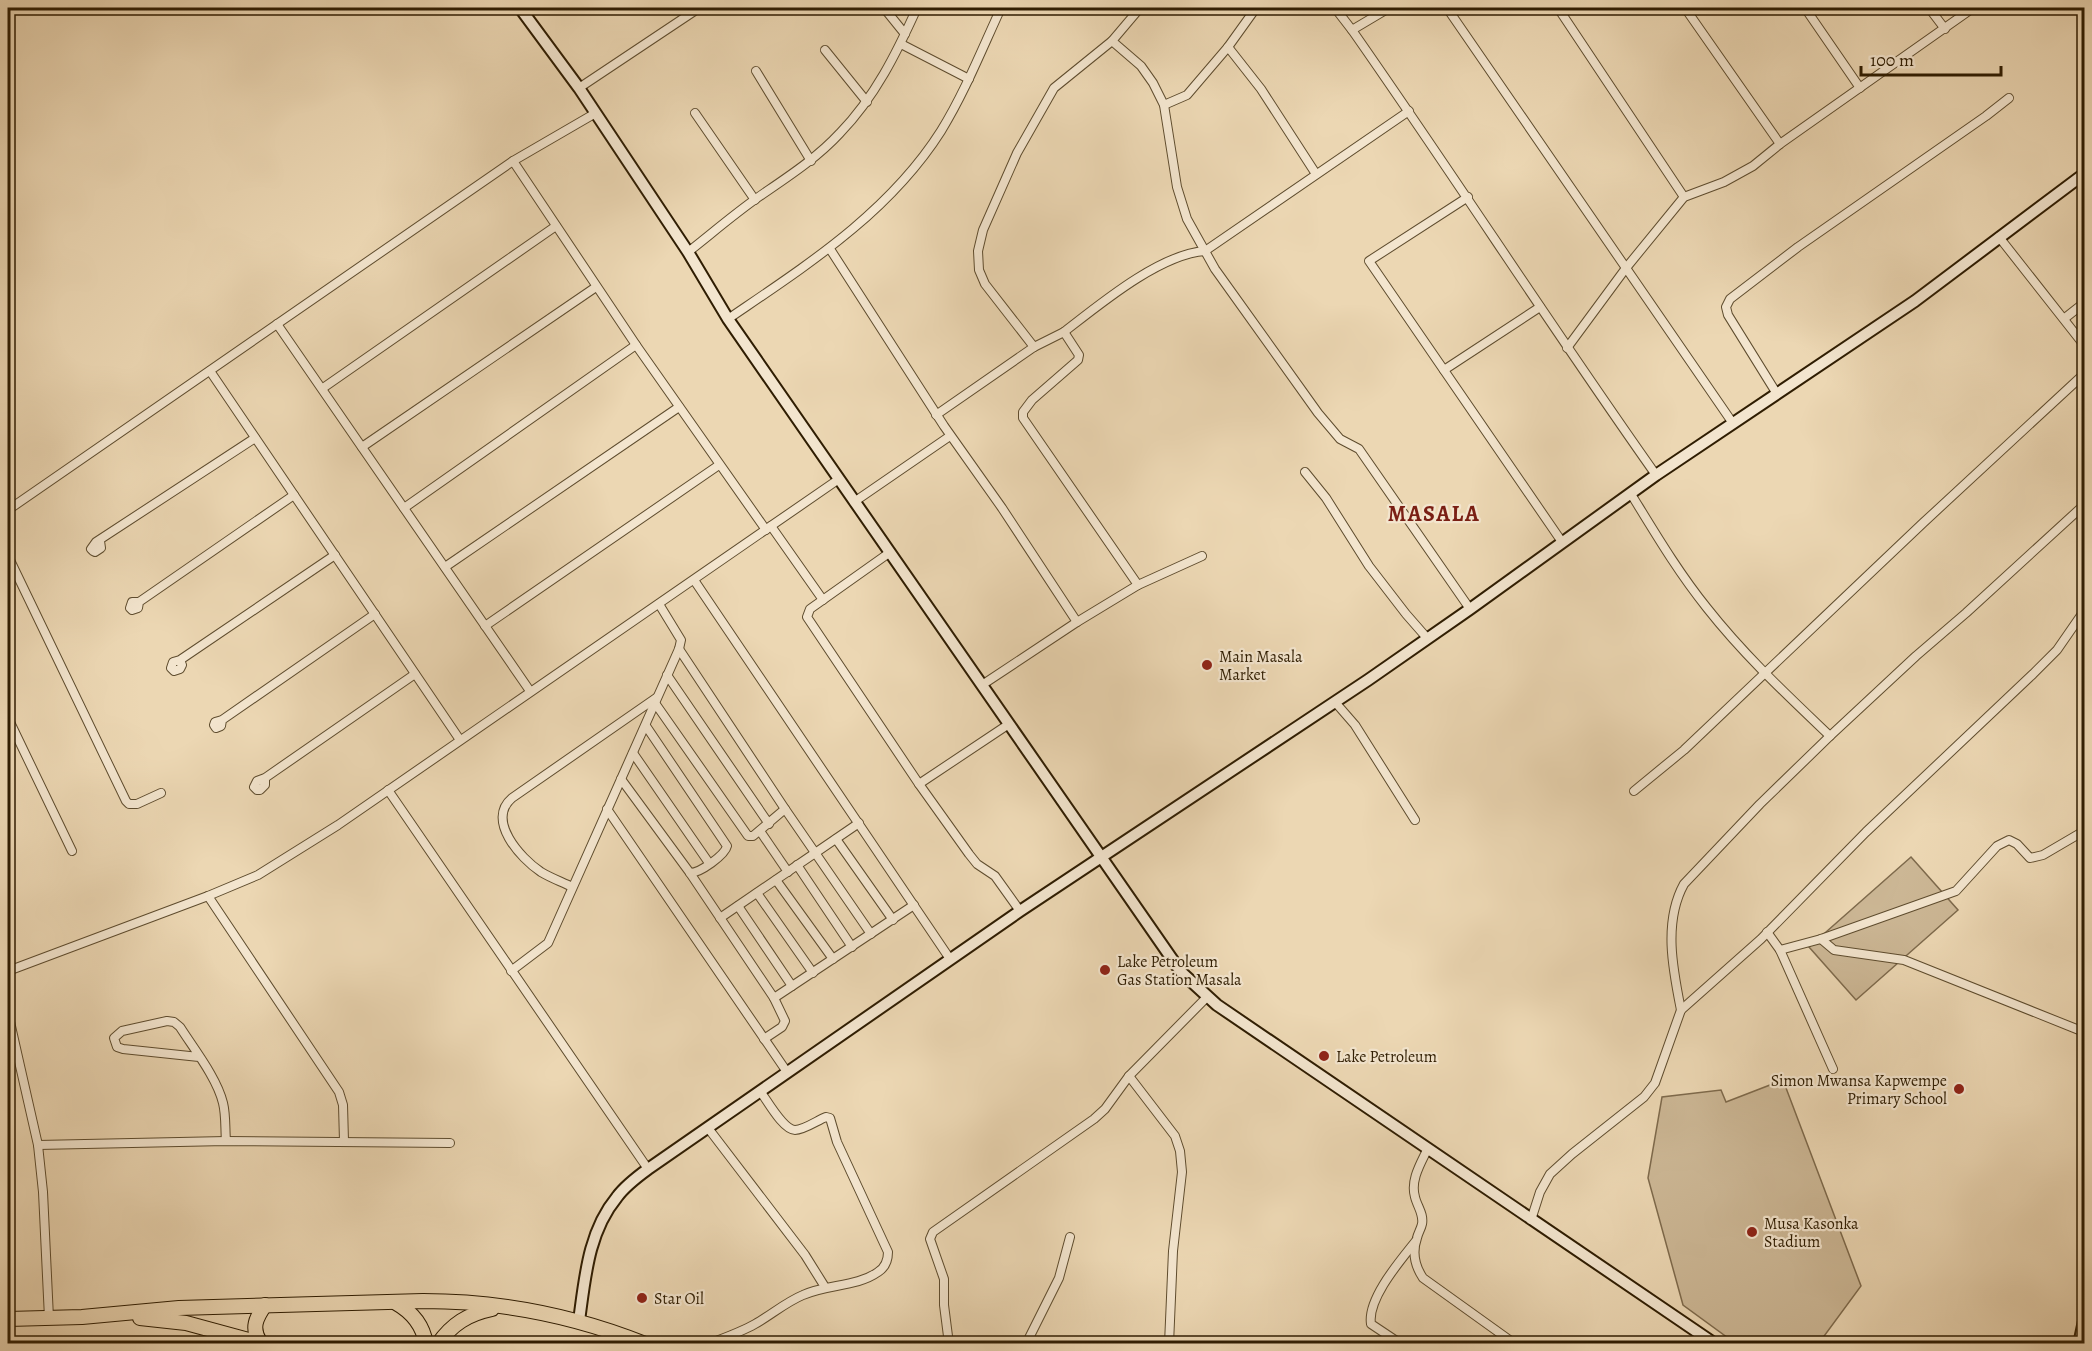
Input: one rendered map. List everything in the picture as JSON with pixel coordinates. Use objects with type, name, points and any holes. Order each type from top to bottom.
[{"type":"highway","points":[[8,1319],[265,1305],[451,1301],[503,1307],[579,1321],[645,1344]]},
{"type":"highway","points":[[396,1303],[418,1321],[426,1344]]},
{"type":"highway","points":[[261,1343],[256,1337],[254,1324],[265,1305]]},
{"type":"highway","points":[[438,1344],[463,1318],[478,1312],[503,1307]]},
{"type":"highway","points":[[111,1314],[186,1323],[261,1343]]},
{"type":"street","points":[[520,8],[579,88],[594,114],[688,252],[728,319],[1175,965],[1217,1005],[1715,1344]]},
{"type":"street","points":[[579,88],[699,8]]},
{"type":"street","points":[[884,8],[905,34]]},
{"type":"street","points":[[688,252],[755,200],[811,161],[840,133],[867,102],[901,44],[916,8]]},
{"type":"street","points":[[728,319],[830,249],[870,215],[918,164],[942,130],[969,79],[1001,8]]},
{"type":"street","points":[[1034,347],[985,284],[979,270],[978,251],[983,230],[1017,153],[1054,88],[1112,41],[1140,8]]},
{"type":"street","points":[[1164,105],[1187,95],[1228,47],[1256,8]]},
{"type":"street","points":[[1335,8],[1409,111],[1567,348],[1656,475]]},
{"type":"street","points":[[1352,30],[1389,8]]},
{"type":"street","points":[[1447,8],[1732,422]]},
{"type":"street","points":[[1558,8],[1684,197]]},
{"type":"street","points":[[1685,8],[1780,144]]},
{"type":"street","points":[[1805,8],[1860,88]]},
{"type":"street","points":[[1929,8],[1945,29]]},
{"type":"street","points":[[1567,348],[1626,268],[1684,197],[1724,182],[1753,166],[1780,144],[1973,8]]},
{"type":"street","points":[[1112,41],[1142,66],[1164,105],[1177,187],[1187,219],[1222,278],[1318,413],[1340,439],[1359,449],[1470,609]]},
{"type":"street","points":[[901,44],[969,79]]},
{"type":"street","points":[[1228,47],[1261,89],[1316,174]]},
{"type":"street","points":[[825,50],[867,102]]},
{"type":"street","points":[[756,71],[811,161]]},
{"type":"street","points":[[1777,394],[1728,315],[1726,307],[1730,299],[2009,98]]},
{"type":"street","points":[[936,415],[1034,347],[1064,332],[1158,265],[1191,252],[1205,251],[1409,111]]},
{"type":"street","points":[[695,113],[755,200]]},
{"type":"street","points":[[8,510],[513,161],[594,114]]},
{"type":"street","points":[[513,161],[596,287],[719,465],[823,600]]},
{"type":"street","points":[[579,1321],[591,1247],[602,1220],[617,1197],[648,1169],[1020,910],[1335,702],[1470,609],[1732,422],[1915,301],[2085,174]]},
{"type":"street","points":[[1468,197],[1369,261],[1562,542]]},
{"type":"street","points":[[323,388],[556,226]]},
{"type":"street","points":[[2000,237],[2085,345]]},
{"type":"street","points":[[830,249],[936,415],[1002,508],[1077,622]]},
{"type":"street","points":[[362,447],[596,287]]},
{"type":"street","points":[[2065,318],[2085,303]]},
{"type":"street","points":[[1444,370],[1540,307]]},
{"type":"street","points":[[277,324],[530,692]]},
{"type":"street","points":[[1064,332],[1079,355],[1078,360],[1032,400],[1023,412],[1023,418],[1138,585]]},
{"type":"street","points":[[404,508],[636,345]]},
{"type":"street","points":[[210,371],[460,740]]},
{"type":"street","points":[[1634,791],[1684,750],[2085,374]]},
{"type":"street","points":[[445,567],[679,407]]},
{"type":"street","points":[[854,502],[950,436]]},
{"type":"street","points":[[100,541],[255,438]]},
{"type":"street","points":[[485,626],[719,465]]},
{"type":"street","points":[[1305,472],[1326,498],[1369,566],[1427,638]]},
{"type":"street","points":[[8,971],[208,896],[258,875],[279,863],[839,480]]},
{"type":"street","points":[[1631,494],[1677,568],[1707,609],[1765,673],[1830,736]]},
{"type":"street","points":[[139,602],[294,495]]},
{"type":"street","points":[[1681,1011],[1673,969],[1672,915],[1677,897],[1684,884],[1760,804],[1830,736],[2085,505]]},
{"type":"street","points":[[889,553],[808,613],[810,623],[969,854],[977,864],[995,876],[1020,910]]},
{"type":"street","points":[[180,660],[335,555]]},
{"type":"street","points":[[8,556],[126,801],[129,804],[137,804],[161,793]]},
{"type":"street","points":[[982,685],[1138,585],[1202,556]]},
{"type":"street","points":[[694,580],[950,959]]},
{"type":"street","points":[[511,971],[548,943],[679,649],[681,640],[659,604]]},
{"type":"street","points":[[1532,1220],[1540,1192],[1550,1174],[1644,1097],[1655,1083],[1681,1011],[1767,932],[1887,812],[2033,674],[2057,650],[2085,611]]},
{"type":"street","points":[[222,720],[375,614]]},
{"type":"street","points":[[679,649],[871,934]]},
{"type":"street","points":[[265,778],[415,674]]},
{"type":"street","points":[[667,675],[769,824]]},
{"type":"street","points":[[656,700],[744,832],[750,837],[785,809]]},
{"type":"street","points":[[572,887],[541,871],[526,859],[512,842],[504,827],[505,807],[512,798],[656,700]]},
{"type":"street","points":[[1335,702],[1355,725],[1415,820]]},
{"type":"street","points":[[8,718],[72,851]]},
{"type":"street","points":[[919,784],[1010,724]]},
{"type":"street","points":[[646,726],[727,846],[724,853],[696,873],[690,873]]},
{"type":"street","points":[[633,753],[710,863]]},
{"type":"street","points":[[621,779],[690,873],[774,998],[785,1021],[782,1027],[764,1039]]},
{"type":"street","points":[[388,790],[648,1169]]},
{"type":"street","points":[[607,809],[787,1072]]},
{"type":"street","points":[[720,918],[859,823]]},
{"type":"street","points":[[760,831],[788,872]]},
{"type":"street","points":[[1780,950],[1821,939],[1956,891],[1997,846],[2009,840],[2017,844],[2030,858],[2043,855],[2085,831]]},
{"type":"street","points":[[836,839],[893,920]]},
{"type":"street","points":[[797,865],[852,946]]},
{"type":"street","points":[[776,880],[833,959]]},
{"type":"street","points":[[757,893],[813,973]]},
{"type":"street","points":[[208,896],[339,1092],[343,1105],[344,1141]]},
{"type":"street","points":[[774,998],[914,905]]},
{"type":"street","points":[[738,906],[792,986]]},
{"type":"street","points":[[1767,932],[1780,950],[1833,1069]]},
{"type":"street","points":[[1821,939],[1834,950],[1904,960],[1924,967],[2085,1032]]},
{"type":"street","points":[[949,1344],[944,1305],[944,1278],[930,1239],[931,1235],[1094,1119],[1105,1109],[1129,1076],[1207,997]]},
{"type":"street","points":[[8,1012],[38,1145],[43,1192],[49,1318]]},
{"type":"street","points":[[199,1057],[123,1049],[117,1047],[114,1038],[117,1033],[167,1021],[174,1022],[180,1027],[199,1057],[217,1086],[223,1102],[226,1141]]},
{"type":"street","points":[[1129,1076],[1175,1136],[1180,1151],[1182,1172],[1174,1241],[1170,1344]]},
{"type":"street","points":[[708,1344],[754,1325],[802,1295],[877,1273],[888,1260],[888,1252],[837,1143],[830,1118],[826,1117],[800,1129],[790,1129],[760,1091]]},
{"type":"street","points":[[708,1128],[805,1255],[825,1287]]},
{"type":"street","points":[[38,1145],[226,1141],[450,1143]]},
{"type":"street","points":[[1401,1344],[1371,1324],[1370,1317],[1384,1284],[1416,1241],[1422,1223],[1413,1185],[1428,1148]]},
{"type":"street","points":[[1026,1344],[1059,1278],[1070,1237]]},
{"type":"street","points":[[1416,1241],[1416,1269],[1423,1278],[1515,1344]]},
{"type":"street","points":[[2079,1344],[2085,1321]]},
{"type":"shaded area","points":[[1911,857],[1958,910],[1856,1000],[1809,947]]},
{"type":"shaded area","name":"Musa Kasonka Stadium","points":[[1783,1080],[1861,1286],[1819,1343],[1735,1343],[1683,1305],[1648,1178],[1662,1097],[1721,1090],[1726,1102]]},
{"type":"place","name":"Main Masala Market","points":[[1207,665]]},
{"type":"place","name":"Lake Petroleum Gas Station Masala","points":[[1105,970]]},
{"type":"place","name":"Lake Petroleum","points":[[1324,1056]]},
{"type":"place","name":"Simon Mwansa Kapwempe Primary School","points":[[1959,1089]]},
{"type":"place","name":"Musa Kasonka Stadium","points":[[1752,1232]]},
{"type":"place","name":"Star Oil","points":[[642,1298]]},
{"type":"district","name":"MASALA","points":[[1434,513]]}]
